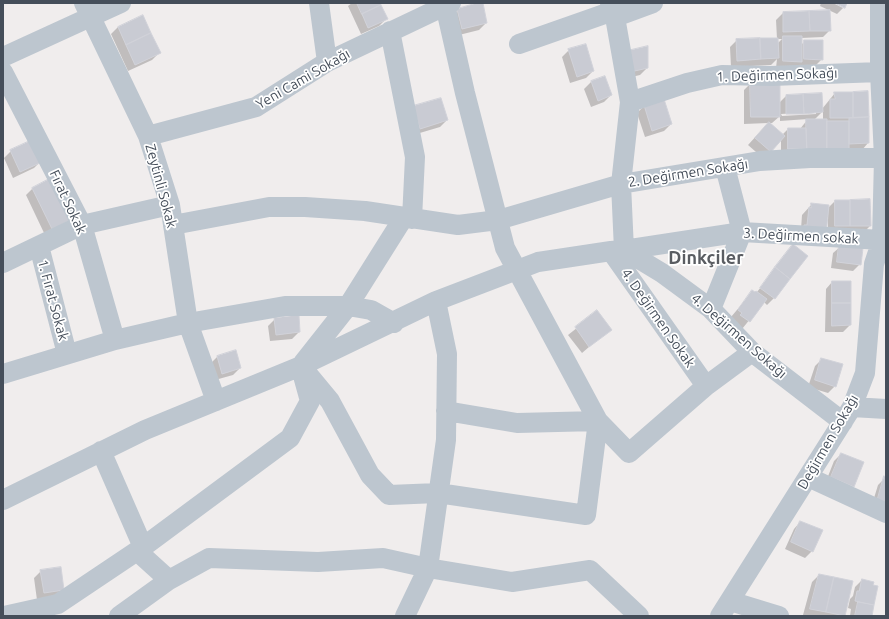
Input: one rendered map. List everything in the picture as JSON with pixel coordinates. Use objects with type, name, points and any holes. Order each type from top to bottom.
[{"type":"street","points":[[3,57],[87,9],[121,3]]},
{"type":"street","points":[[319,3],[327,62]]},
{"type":"street","points":[[518,44],[613,10],[653,3]]},
{"type":"street","name":"Değirmen Sokağı","points":[[725,608],[847,414],[865,373],[874,264],[884,244],[884,158],[880,72],[883,40],[880,3]]},
{"type":"street","points":[[448,4],[505,248],[598,421],[629,453],[706,386],[752,352]]},
{"type":"street","name":"Yeni Cami Sokağı","points":[[148,136],[256,107],[327,62],[448,4]]},
{"type":"street","name":"Zeytinli Sokak","points":[[87,9],[148,136],[170,205],[188,323],[216,401]]},
{"type":"street","points":[[3,500],[145,430],[301,366],[394,323],[436,301],[538,262],[581,254],[618,251],[621,184],[630,102],[613,10]]},
{"type":"street","points":[[301,366],[348,306],[408,218],[415,157],[390,31]]},
{"type":"street","name":"Fırat Sokak","points":[[3,72],[82,225],[114,340]]},
{"type":"street","name":"1. Değirmen Sokağı","points":[[630,102],[687,83],[722,75],[772,76],[880,72]]},
{"type":"street","name":"2. Değirmen Sokağı","points":[[173,225],[269,207],[305,207],[365,211],[458,225],[498,220],[621,184],[760,161],[810,158],[884,158]]},
{"type":"street","points":[[711,309],[742,232],[725,167]]},
{"type":"street","points":[[3,263],[82,225],[170,205]]},
{"type":"street","name":"3. Değirmen sokak","points":[[618,251],[742,232],[884,244]]},
{"type":"street","name":"1. Fırat Sokak","points":[[39,246],[67,354]]},
{"type":"street","name":"4. Değirmen Sokağı","points":[[618,251],[662,272],[711,309],[752,352],[847,414]]},
{"type":"street","name":"4. Değirmen Sokak","points":[[618,251],[706,386]]},
{"type":"street","points":[[406,616],[428,568],[446,440],[447,354],[436,301]]},
{"type":"street","points":[[3,374],[114,340],[188,323],[285,306],[348,306],[371,310],[394,323]]},
{"type":"street","points":[[301,366],[330,401],[370,475],[390,495],[438,493],[586,515],[598,421]]},
{"type":"street","points":[[4,616],[61,610],[140,549],[290,438],[310,401],[301,366]]},
{"type":"street","points":[[847,414],[886,409]]},
{"type":"street","points":[[446,411],[517,423],[598,421]]},
{"type":"street","points":[[101,451],[140,549],[169,580]]},
{"type":"street","points":[[808,477],[886,513]]},
{"type":"street","points":[[119,616],[169,580],[209,558],[318,562],[383,558],[428,568],[512,582],[590,570],[639,616]]},
{"type":"street","points":[[725,608],[779,616]]},
{"type":"building","points":[[357,3],[380,3],[381,5],[362,14]]},
{"type":"building","points":[[477,3],[483,3],[487,23],[462,29],[457,9]]},
{"type":"building","points":[[835,3],[847,3],[845,8]]},
{"type":"building","points":[[381,5],[388,19],[368,28],[362,14]]},
{"type":"building","points":[[830,10],[831,31],[810,31],[809,11]]},
{"type":"building","points":[[809,11],[810,31],[783,32],[783,12]]},
{"type":"building","points":[[143,15],[151,33],[126,45],[118,27]]},
{"type":"building","points":[[151,33],[161,53],[135,65],[126,45]]},
{"type":"building","points":[[783,36],[802,36],[802,62],[783,61]]},
{"type":"building","points":[[760,38],[778,38],[779,58],[761,59]]},
{"type":"building","points":[[760,38],[761,59],[737,61],[736,39]]},
{"type":"building","points":[[804,40],[823,40],[823,60],[804,59]]},
{"type":"building","points":[[586,44],[594,71],[577,77],[568,49]]},
{"type":"building","points":[[648,46],[648,68],[630,72],[627,51]]},
{"type":"building","points":[[605,76],[612,95],[598,101],[591,81]]},
{"type":"building","points":[[750,82],[780,82],[780,117],[751,117]]},
{"type":"building","points":[[868,91],[869,117],[853,118],[853,92]]},
{"type":"building","points":[[834,92],[853,92],[853,118],[830,118],[830,99],[835,99]]},
{"type":"building","points":[[822,93],[823,112],[804,114],[803,94]]},
{"type":"building","points":[[803,94],[804,114],[786,114],[786,95]]},
{"type":"building","points":[[441,98],[448,120],[420,129],[413,106]]},
{"type":"building","points":[[664,99],[672,124],[652,131],[644,105]]},
{"type":"building","points":[[869,117],[869,143],[849,144],[849,118]]},
{"type":"building","points":[[806,119],[827,119],[827,149],[807,149]]},
{"type":"building","points":[[827,121],[849,121],[849,149],[827,149]]},
{"type":"building","points":[[769,122],[785,136],[771,152],[755,138]]},
{"type":"building","points":[[788,128],[806,128],[807,149],[788,149]]},
{"type":"building","points":[[32,140],[42,162],[20,172],[10,150]]},
{"type":"building","points":[[51,178],[71,220],[52,229],[32,188]]},
{"type":"building","points":[[870,199],[871,226],[850,226],[850,200]]},
{"type":"building","points":[[835,200],[850,200],[850,226],[835,226]]},
{"type":"building","points":[[811,203],[829,205],[826,235],[803,233],[804,225],[807,225],[809,207],[811,208]]},
{"type":"building","points":[[793,244],[808,256],[790,279],[775,267]]},
{"type":"building","points":[[839,245],[863,248],[861,265],[837,262]]},
{"type":"building","points":[[775,267],[790,279],[775,299],[760,288]]},
{"type":"building","points":[[832,281],[851,281],[851,303],[832,303]]},
{"type":"building","points":[[752,290],[755,292],[756,291],[767,299],[750,322],[740,315],[742,313],[738,310]]},
{"type":"building","points":[[832,303],[851,303],[851,325],[832,326]]},
{"type":"building","points":[[597,310],[612,330],[589,347],[575,327]]},
{"type":"building","points":[[299,315],[300,332],[276,335],[274,318]]},
{"type":"building","points":[[236,350],[241,368],[222,374],[217,356]]},
{"type":"building","points":[[821,358],[843,364],[836,387],[815,380]]},
{"type":"building","points":[[841,453],[864,462],[854,487],[831,477]]},
{"type":"building","points":[[884,476],[886,477],[886,504],[877,502]]},
{"type":"building","points":[[800,521],[823,530],[813,552],[791,542]]},
{"type":"building","points":[[61,567],[64,590],[44,593],[40,570]]},
{"type":"building","points":[[819,574],[834,577],[826,612],[810,609]]},
{"type":"building","points":[[834,577],[853,581],[845,616],[826,612]]},
{"type":"building","points":[[862,579],[874,582],[873,585],[878,586],[874,605],[855,601]]},
{"type":"building","points":[[858,602],[874,605],[872,616],[855,616]]},
{"type":"district","name":"Dinkçiler","points":[[706,258]]}]
